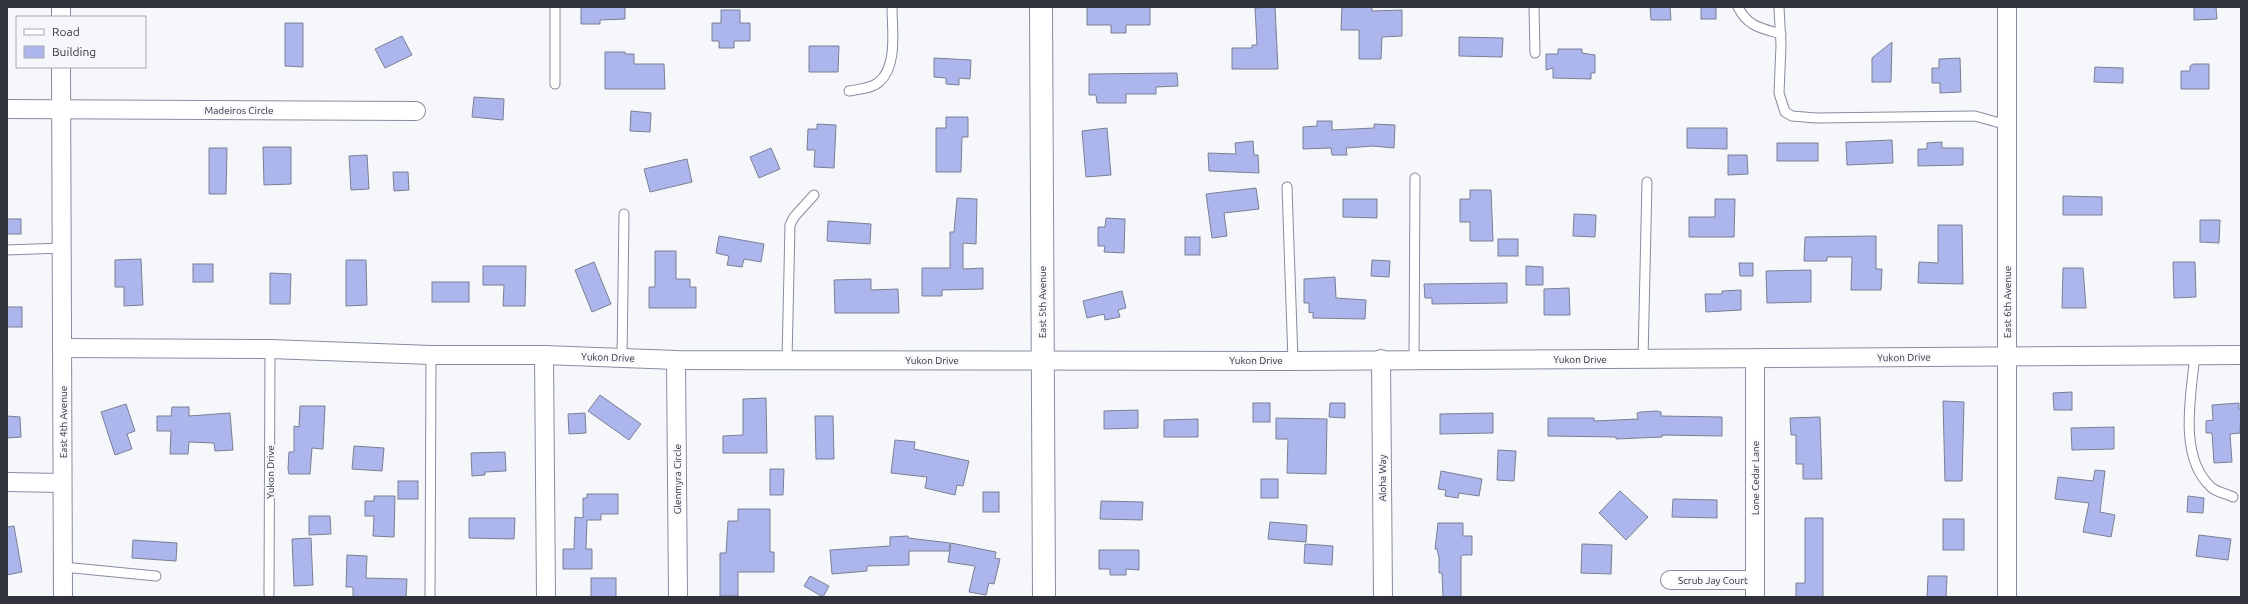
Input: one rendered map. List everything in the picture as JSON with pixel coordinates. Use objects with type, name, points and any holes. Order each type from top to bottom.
[{"type":"street","name":"East 5th Avenue","points":[[1041,7],[1044,597]]},
{"type":"street","name":"East 6th Avenue","points":[[2006,7],[2007,597]]},
{"type":"street","name":"East 4th Avenue","points":[[61,68],[63,597]]},
{"type":"street","name":"Madeiros Circle","points":[[7,109],[416,111]]},
{"type":"street","name":"Yukon Drive","points":[[63,348],[270,349],[431,355],[544,355],[676,360],[1293,361],[1381,359],[1755,359],[2241,355]]},
{"type":"street","points":[[544,355],[546,597]]},
{"type":"street","name":"Aloha Way","points":[[1381,359],[1383,597]]},
{"type":"street","name":"Lone Cedar Lane","points":[[1755,359],[1755,589]]},
{"type":"street","name":"Glenmyra Circle","points":[[676,360],[678,597]]},
{"type":"street","points":[[7,482],[62,483]]},
{"type":"street","name":"Scrub Jay Court","points":[[1670,580],[1755,589]]},
{"type":"lane","points":[[555,7],[555,84]]},
{"type":"lane","points":[[850,91],[866,88],[879,82],[888,69],[891,55],[892,7]]},
{"type":"lane","points":[[1534,7],[1535,53]]},
{"type":"lane","points":[[1738,7],[1744,18],[1752,25],[1781,34]]},
{"type":"lane","points":[[1780,7],[1781,34],[1779,93],[1785,112],[1792,116],[1816,118],[1974,116],[2006,125]]},
{"type":"lane","points":[[1414,359],[1415,178]]},
{"type":"lane","points":[[1643,359],[1647,182]]},
{"type":"lane","points":[[1287,187],[1293,361]]},
{"type":"lane","points":[[787,360],[790,225],[794,218],[814,195]]},
{"type":"lane","points":[[622,358],[624,214]]},
{"type":"lane","points":[[7,250],[62,248]]},
{"type":"lane","name":"Yukon Drive","points":[[269,594],[270,349]]},
{"type":"lane","points":[[430,597],[431,355]]},
{"type":"lane","points":[[2195,355],[2190,441],[2196,468],[2212,488],[2233,497]]},
{"type":"lane","points":[[63,567],[156,576]]},
{"type":"building","points":[[581,7],[625,7],[625,19],[600,20],[600,24],[581,24]]},
{"type":"building","points":[[1087,7],[1150,7],[1150,25],[1126,25],[1126,33],[1111,33],[1111,25],[1087,25]]},
{"type":"building","points":[[1275,7],[1278,69],[1232,69],[1232,48],[1252,48],[1252,45],[1257,45],[1255,8]]},
{"type":"building","points":[[1342,7],[1372,7],[1372,11],[1402,10],[1402,36],[1382,37],[1381,59],[1359,59],[1359,30],[1341,30]]},
{"type":"building","points":[[1650,7],[1670,7],[1671,20],[1651,20]]},
{"type":"building","points":[[1701,7],[1716,7],[1716,19],[1701,19]]},
{"type":"building","points":[[2194,7],[2216,7],[2217,19],[2194,20]]},
{"type":"building","points":[[721,10],[740,10],[740,23],[750,23],[750,41],[734,41],[734,48],[719,48],[719,41],[712,41],[712,23],[721,23]]},
{"type":"building","points":[[285,23],[303,23],[303,67],[285,66]]},
{"type":"building","points":[[402,36],[412,55],[385,68],[375,49]]},
{"type":"building","points":[[1459,37],[1503,38],[1502,57],[1459,56]]},
{"type":"building","points":[[1892,42],[1891,82],[1872,82],[1872,58]]},
{"type":"building","points":[[809,46],[839,46],[838,72],[809,72]]},
{"type":"building","points":[[1558,49],[1582,49],[1582,53],[1595,55],[1595,73],[1591,73],[1591,79],[1553,78],[1553,68],[1546,70],[1546,54],[1558,54]]},
{"type":"building","points":[[605,52],[625,52],[625,54],[634,54],[634,64],[664,64],[665,89],[605,89]]},
{"type":"building","points":[[934,58],[971,60],[970,79],[959,78],[959,85],[946,84],[946,78],[934,77]]},
{"type":"building","points":[[1960,58],[1961,92],[1940,93],[1940,83],[1932,83],[1932,68],[1939,68],[1939,59]]},
{"type":"building","points":[[2193,64],[2209,64],[2209,89],[2181,89],[2181,71],[2190,71],[2190,66]]},
{"type":"building","points":[[2095,67],[2123,68],[2123,83],[2094,82]]},
{"type":"building","points":[[1177,73],[1178,86],[1156,87],[1156,94],[1126,94],[1126,103],[1097,103],[1096,95],[1089,95],[1089,74]]},
{"type":"building","points":[[474,97],[504,99],[503,120],[472,117]]},
{"type":"building","points":[[631,111],[651,113],[650,132],[630,131]]},
{"type":"building","points":[[946,117],[968,117],[968,137],[962,137],[961,172],[936,172],[936,128],[946,128]]},
{"type":"building","points":[[1317,121],[1332,121],[1332,130],[1374,128],[1374,124],[1395,125],[1394,148],[1373,146],[1346,148],[1347,155],[1332,155],[1331,148],[1303,149],[1303,127],[1317,126]]},
{"type":"building","points":[[817,124],[836,125],[834,168],[814,167],[815,150],[807,150],[808,129],[817,129]]},
{"type":"building","points":[[1107,128],[1111,175],[1086,177],[1082,131]]},
{"type":"building","points":[[1687,128],[1727,128],[1727,149],[1687,148]]},
{"type":"building","points":[[1892,140],[1893,163],[1847,165],[1846,142]]},
{"type":"building","points":[[1253,141],[1254,155],[1258,155],[1259,173],[1209,171],[1208,153],[1236,154],[1235,143]]},
{"type":"building","points":[[1942,142],[1942,148],[1963,148],[1963,165],[1918,166],[1918,149],[1927,149],[1927,143]]},
{"type":"building","points":[[1777,143],[1818,143],[1818,161],[1777,161]]},
{"type":"building","points":[[263,147],[291,147],[291,184],[264,185]]},
{"type":"building","points":[[209,148],[227,148],[226,194],[209,194]]},
{"type":"building","points":[[771,148],[780,169],[759,178],[750,157]]},
{"type":"building","points":[[367,155],[369,189],[351,190],[349,156]]},
{"type":"building","points":[[1728,155],[1747,155],[1748,174],[1728,175]]},
{"type":"building","points":[[687,159],[692,182],[650,192],[644,169]]},
{"type":"building","points":[[393,172],[408,172],[409,190],[394,191]]},
{"type":"building","points":[[1256,188],[1259,209],[1224,213],[1227,236],[1212,238],[1206,194]]},
{"type":"building","points":[[1470,190],[1491,190],[1493,241],[1470,241],[1470,222],[1460,222],[1460,199],[1470,199]]},
{"type":"building","points":[[2063,196],[2102,197],[2102,215],[2063,215]]},
{"type":"building","points":[[957,198],[977,199],[976,244],[963,243],[963,269],[983,268],[983,289],[942,290],[942,296],[922,296],[922,268],[950,268],[950,232],[954,232]]},
{"type":"building","points":[[1343,199],[1377,199],[1377,218],[1343,217]]},
{"type":"building","points":[[1715,199],[1735,199],[1734,237],[1689,237],[1689,217],[1715,217]]},
{"type":"building","points":[[1574,214],[1596,215],[1595,237],[1573,236]]},
{"type":"building","points":[[1106,218],[1125,219],[1124,253],[1104,252],[1105,246],[1098,246],[1098,227],[1105,227]]},
{"type":"building","points":[[7,219],[21,219],[21,234],[7,234]]},
{"type":"building","points":[[2200,220],[2220,220],[2219,243],[2200,242]]},
{"type":"building","points":[[828,221],[871,224],[870,244],[827,241]]},
{"type":"building","points":[[1938,225],[1962,225],[1963,284],[1918,283],[1919,262],[1938,263]]},
{"type":"building","points":[[719,236],[764,244],[761,262],[744,259],[742,267],[727,265],[729,256],[716,253]]},
{"type":"building","points":[[1876,236],[1876,269],[1882,269],[1881,290],[1851,290],[1852,257],[1827,257],[1827,261],[1804,261],[1805,237]]},
{"type":"building","points":[[1185,237],[1200,237],[1200,255],[1185,255]]},
{"type":"building","points":[[1498,239],[1518,239],[1518,256],[1498,256]]},
{"type":"building","points":[[655,251],[676,251],[676,279],[690,279],[690,287],[696,287],[696,308],[649,308],[649,287],[655,287]]},
{"type":"building","points":[[141,259],[143,305],[124,306],[124,287],[115,287],[115,260]]},
{"type":"building","points":[[346,260],[366,260],[367,305],[346,306]]},
{"type":"building","points":[[1372,260],[1390,261],[1389,277],[1371,276]]},
{"type":"building","points":[[594,262],[611,304],[592,312],[575,270]]},
{"type":"building","points":[[2173,262],[2195,262],[2196,297],[2174,298]]},
{"type":"building","points":[[1739,263],[1753,263],[1753,276],[1740,276]]},
{"type":"building","points":[[193,264],[213,264],[213,282],[193,282]]},
{"type":"building","points":[[483,266],[526,266],[525,306],[503,306],[504,285],[483,285]]},
{"type":"building","points":[[1526,266],[1543,267],[1543,285],[1526,285]]},
{"type":"building","points":[[2063,268],[2083,268],[2086,308],[2062,308]]},
{"type":"building","points":[[1811,270],[1811,302],[1767,303],[1766,271]]},
{"type":"building","points":[[270,273],[291,274],[290,304],[270,304]]},
{"type":"building","points":[[1335,277],[1336,298],[1366,300],[1365,319],[1313,318],[1313,312],[1309,313],[1309,303],[1304,303],[1304,279]]},
{"type":"building","points":[[871,279],[871,290],[898,289],[899,313],[835,313],[834,280]]},
{"type":"building","points":[[432,282],[469,282],[469,302],[432,302]]},
{"type":"building","points":[[1507,283],[1507,303],[1432,304],[1432,298],[1425,298],[1424,284]]},
{"type":"building","points":[[1569,288],[1570,315],[1544,315],[1544,289]]},
{"type":"building","points":[[1741,290],[1741,310],[1706,312],[1705,294],[1722,294],[1722,291]]},
{"type":"building","points":[[1122,291],[1126,308],[1118,310],[1120,317],[1105,320],[1104,314],[1087,318],[1083,301]]},
{"type":"building","points":[[7,307],[22,307],[22,327],[7,327]]},
{"type":"building","points":[[2072,392],[2072,410],[2054,410],[2053,393]]},
{"type":"building","points":[[600,395],[641,424],[629,440],[588,411]]},
{"type":"building","points":[[766,398],[767,453],[723,453],[723,436],[743,435],[743,399]]},
{"type":"building","points":[[1943,401],[1964,402],[1962,481],[1945,481]]},
{"type":"building","points":[[1253,403],[1270,403],[1270,422],[1253,422]]},
{"type":"building","points":[[1330,403],[1345,403],[1345,418],[1329,417]]},
{"type":"building","points":[[2239,403],[2239,409],[2241,409],[2240,433],[2230,434],[2232,462],[2214,463],[2212,433],[2206,433],[2206,421],[2213,420],[2212,405]]},
{"type":"building","points":[[126,404],[135,431],[127,434],[132,449],[115,455],[101,412]]},
{"type":"building","points":[[300,406],[325,406],[323,449],[312,448],[310,474],[289,474],[289,452],[294,452],[294,426],[299,427]]},
{"type":"building","points":[[172,407],[189,407],[189,416],[230,413],[233,450],[215,451],[214,443],[189,442],[188,454],[170,454],[171,431],[157,431],[157,416],[171,416]]},
{"type":"building","points":[[1138,410],[1138,428],[1104,429],[1104,411]]},
{"type":"building","points":[[1661,412],[1661,416],[1722,417],[1722,436],[1662,435],[1662,437],[1616,439],[1616,437],[1548,436],[1548,418],[1594,418],[1594,421],[1638,419],[1637,413]]},
{"type":"building","points":[[585,413],[586,433],[569,434],[568,414]]},
{"type":"building","points":[[1493,413],[1493,433],[1440,434],[1440,414]]},
{"type":"building","points":[[7,416],[20,417],[21,437],[7,438]]},
{"type":"building","points":[[815,416],[833,416],[834,459],[816,459]]},
{"type":"building","points":[[1820,417],[1822,479],[1803,479],[1803,464],[1796,464],[1796,435],[1791,435],[1790,418]]},
{"type":"building","points":[[1276,418],[1327,419],[1326,474],[1287,473],[1288,439],[1276,439]]},
{"type":"building","points":[[1198,419],[1198,437],[1164,437],[1164,420]]},
{"type":"building","points":[[2114,427],[2114,449],[2072,450],[2071,428]]},
{"type":"building","points":[[895,440],[915,442],[914,449],[969,461],[963,486],[957,485],[955,495],[925,488],[927,477],[891,473]]},
{"type":"building","points":[[354,446],[384,448],[382,471],[352,469]]},
{"type":"building","points":[[1498,450],[1516,451],[1514,481],[1497,480]]},
{"type":"building","points":[[505,452],[506,471],[485,472],[485,475],[472,476],[471,453]]},
{"type":"building","points":[[770,469],[784,469],[783,495],[770,495]]},
{"type":"building","points":[[2095,470],[2105,471],[2100,512],[2115,515],[2111,537],[2083,532],[2089,503],[2055,499],[2058,477],[2093,481]]},
{"type":"building","points":[[1441,471],[1482,479],[1479,496],[1459,493],[1458,498],[1445,496],[1446,490],[1438,489]]},
{"type":"building","points":[[1261,479],[1278,479],[1278,498],[1261,498]]},
{"type":"building","points":[[398,481],[418,481],[418,499],[398,499]]},
{"type":"building","points":[[1620,491],[1648,517],[1626,540],[1599,513]]},
{"type":"building","points":[[983,492],[999,492],[999,512],[983,512]]},
{"type":"building","points":[[587,494],[618,494],[618,514],[601,514],[601,520],[587,520],[586,549],[592,549],[592,569],[563,569],[563,549],[574,549],[575,517],[583,518],[583,498],[587,498]]},
{"type":"building","points":[[374,496],[395,496],[394,537],[373,536],[374,516],[365,516],[365,501],[374,501]]},
{"type":"building","points":[[2188,496],[2204,498],[2203,513],[2187,512]]},
{"type":"building","points":[[1673,499],[1717,500],[1717,518],[1672,517]]},
{"type":"building","points":[[1101,501],[1143,502],[1142,520],[1100,519]]},
{"type":"building","points":[[738,509],[770,509],[770,552],[774,552],[774,572],[738,572],[738,596],[720,596],[720,553],[726,553],[728,521],[738,521]]},
{"type":"building","points":[[309,516],[330,516],[331,534],[309,535]]},
{"type":"building","points":[[469,518],[515,518],[514,539],[469,538]]},
{"type":"building","points":[[1805,518],[1823,518],[1823,597],[1796,597],[1796,583],[1805,583]]},
{"type":"building","points":[[1943,519],[1964,519],[1964,550],[1943,550]]},
{"type":"building","points":[[1270,522],[1307,525],[1306,542],[1268,539]]},
{"type":"building","points":[[1438,523],[1463,523],[1463,536],[1472,536],[1472,555],[1463,555],[1461,557],[1461,597],[1443,597],[1442,573],[1439,573],[1439,558],[1437,549],[1435,549]]},
{"type":"building","points":[[14,526],[22,572],[7,575],[7,527]]},
{"type":"building","points":[[2199,535],[2231,539],[2228,560],[2196,556]]},
{"type":"building","points":[[908,536],[908,538],[950,543],[949,551],[909,551],[909,565],[867,566],[867,571],[832,574],[830,550],[890,546],[890,537]]},
{"type":"building","points":[[311,538],[313,585],[294,586],[292,539]]},
{"type":"building","points":[[133,540],[177,543],[176,561],[132,558]]},
{"type":"building","points":[[951,543],[996,552],[995,558],[1000,559],[994,584],[989,583],[986,595],[969,592],[975,566],[948,562]]},
{"type":"building","points":[[1305,544],[1333,546],[1332,565],[1304,563]]},
{"type":"building","points":[[1582,544],[1612,545],[1611,574],[1581,573]]},
{"type":"building","points":[[1099,550],[1139,550],[1139,570],[1126,569],[1126,575],[1110,575],[1110,569],[1099,569]]},
{"type":"building","points":[[347,555],[367,556],[366,578],[407,579],[406,597],[353,597],[353,587],[346,587]]},
{"type":"building","points":[[810,576],[829,586],[823,597],[804,586]]},
{"type":"building","points":[[1928,576],[1947,576],[1946,597],[1927,597]]},
{"type":"building","points":[[591,578],[616,578],[616,597],[591,597]]}]
